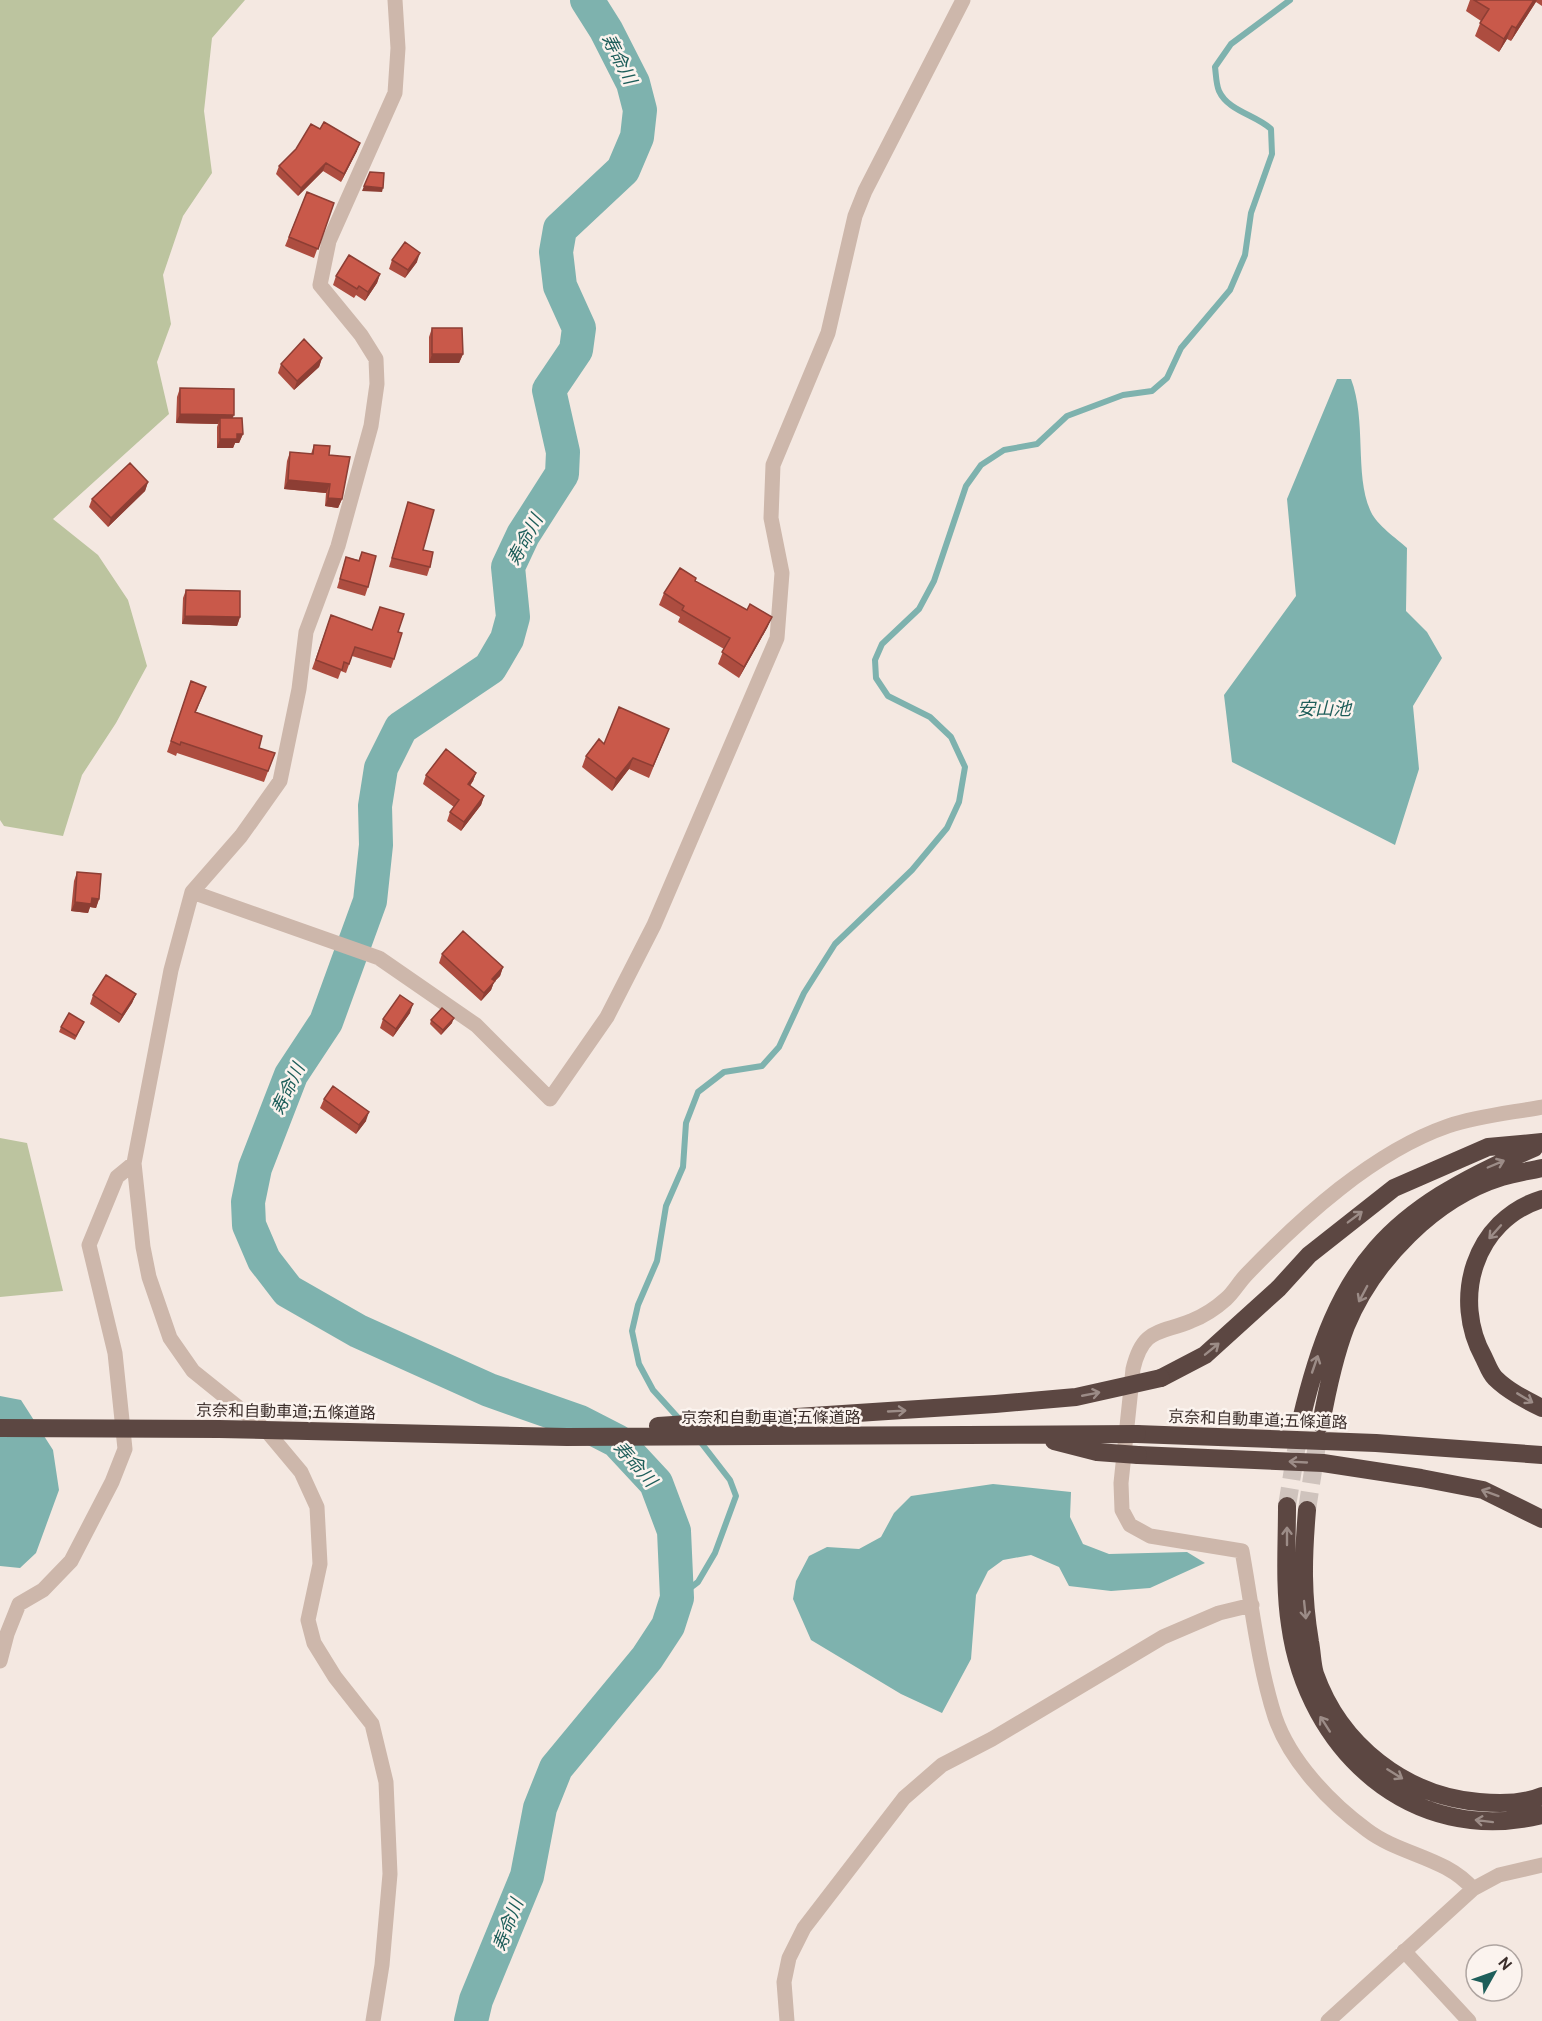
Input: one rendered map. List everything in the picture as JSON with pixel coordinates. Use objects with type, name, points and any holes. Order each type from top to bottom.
[{"type":"highway","points":[[567,1437],[653,1426],[1065,1398],[1161,1378],[1205,1354],[1280,1288],[1309,1255],[1394,1188],[1488,1147],[1542,1143]]},
{"type":"highway","points":[[1301,1420],[1313,1370],[1330,1323],[1354,1275],[1388,1234],[1426,1203],[1480,1171],[1542,1143]]},
{"type":"highway","points":[[1321,1424],[1330,1375],[1347,1325],[1371,1280],[1408,1236],[1452,1200],[1500,1178],[1542,1168]]},
{"type":"highway","points":[[1542,1199],[1516,1212],[1497,1229],[1482,1248],[1470,1278],[1467,1301],[1469,1320],[1478,1349],[1494,1377],[1542,1408]]},
{"type":"highway","name":"京奈和自動車道;五條道路","points":[[0,1428],[219,1429],[567,1437],[1137,1434],[1365,1443],[1542,1455]]},
{"type":"highway","points":[[1031,1434],[1097,1452],[1323,1463],[1421,1478],[1483,1490],[1542,1519]]},
{"type":"highway","points":[[1287,1506],[1290,1625],[1304,1681],[1320,1717],[1345,1755],[1378,1784],[1422,1809],[1456,1817],[1503,1823],[1542,1815]]},
{"type":"highway","points":[[1307,1510],[1302,1576],[1315,1673],[1331,1707],[1359,1746],[1390,1772],[1421,1790],[1453,1800],[1498,1804],[1542,1796]]},
{"type":"street","points":[[373,2021],[382,1965],[390,1874],[386,1782],[372,1724],[335,1677],[314,1643],[308,1620],[320,1564],[317,1508],[301,1472],[266,1429],[193,1371],[170,1338],[149,1277],[143,1247],[134,1163],[171,970],[192,892],[241,836],[280,781],[299,689],[306,632],[338,546],[371,426],[377,384],[376,359],[361,335],[320,285],[329,241],[395,93],[398,48],[395,0]]},
{"type":"street","points":[[192,892],[380,958],[476,1025],[550,1099],[607,1017],[654,926],[777,638],[782,573],[771,518],[773,465],[828,333],[855,216],[865,191],[963,0]]},
{"type":"street","points":[[1473,1889],[1462,1875],[1398,1848],[1367,1830],[1319,1786],[1302,1765],[1276,1718],[1242,1551],[1150,1536],[1130,1525],[1122,1510],[1121,1483],[1133,1369],[1139,1352],[1157,1330],[1189,1322],[1226,1298],[1283,1239],[1378,1160],[1446,1127],[1474,1118],[1542,1107]]},
{"type":"street","points":[[0,1661],[7,1634],[19,1604],[43,1590],[71,1562],[112,1482],[125,1449],[115,1353],[89,1245],[117,1177],[134,1163]]},
{"type":"street","points":[[787,2021],[784,1982],[789,1958],[804,1928],[904,1798],[942,1765],[1002,1733],[1164,1637],[1220,1613],[1252,1605]]},
{"type":"street","points":[[1328,2021],[1473,1889],[1499,1875],[1542,1865]]},
{"type":"street","points":[[1404,1951],[1469,2021]]},
{"type":"green space","points":[[0,0],[245,0],[212,38],[204,111],[212,173],[183,216],[163,275],[171,324],[157,362],[169,414],[53,519],[98,555],[128,600],[147,666],[116,723],[82,775],[63,836],[4,826],[0,820]]},
{"type":"green space","points":[[0,1138],[27,1143],[63,1291],[0,1297]]},
{"type":"water","name":"安山池","points":[[1337,379],[1351,379],[1356,395],[1363,482],[1371,512],[1382,526],[1407,548],[1406,611],[1427,632],[1442,658],[1413,706],[1419,769],[1395,845],[1232,762],[1224,695],[1296,596],[1287,499]]},
{"type":"water","points":[[0,1396],[21,1400],[53,1450],[59,1490],[36,1553],[20,1568],[0,1566]]},
{"type":"water","points":[[993,1484],[1071,1492],[1070,1517],[1083,1544],[1109,1554],[1187,1552],[1205,1563],[1150,1588],[1111,1591],[1069,1586],[1059,1567],[1031,1555],[1003,1560],[988,1571],[976,1595],[971,1659],[942,1713],[901,1694],[811,1640],[793,1599],[796,1581],[809,1556],[827,1547],[859,1549],[881,1537],[894,1513],[911,1496]]},
{"type":"building","points":[[1474,0],[1534,0],[1516,28],[1512,26],[1504,39],[1480,23],[1489,9]]},
{"type":"building","points":[[324,122],[360,143],[344,174],[326,163],[301,188],[279,166],[296,149],[311,124],[320,129]]},
{"type":"building","points":[[370,172],[384,173],[383,188],[364,186]]},
{"type":"building","points":[[307,192],[334,203],[318,249],[289,237]]},
{"type":"building","points":[[405,242],[420,253],[408,270],[392,260]]},
{"type":"building","points":[[349,255],[380,274],[368,292],[359,286],[357,289],[336,276]]},
{"type":"building","points":[[432,328],[462,328],[463,354],[432,354]]},
{"type":"building","points":[[304,339],[322,358],[297,381],[281,364]]},
{"type":"building","points":[[180,388],[234,389],[234,415],[180,414]]},
{"type":"building","points":[[220,418],[242,418],[243,434],[237,434],[237,439],[220,439]]},
{"type":"building","points":[[314,445],[330,446],[329,455],[350,457],[342,499],[328,498],[330,484],[288,480],[290,452],[313,454]]},
{"type":"building","points":[[130,463],[148,482],[111,518],[92,499]]},
{"type":"building","points":[[408,502],[434,510],[423,550],[433,552],[430,567],[392,558]]},
{"type":"building","points":[[362,552],[376,556],[368,587],[340,579],[346,557],[359,561]]},
{"type":"building","points":[[680,568],[696,578],[695,581],[747,610],[750,604],[772,617],[744,667],[722,652],[730,638],[682,610],[684,606],[664,593]]},
{"type":"building","points":[[186,590],[240,591],[240,617],[185,616]]},
{"type":"building","points":[[380,607],[404,614],[398,632],[402,633],[394,659],[355,647],[349,664],[344,662],[342,670],[316,660],[331,615],[372,630]]},
{"type":"building","points":[[191,681],[206,687],[195,712],[262,736],[259,748],[275,753],[268,771],[181,742],[180,745],[171,741]]},
{"type":"building","points":[[619,707],[669,729],[653,766],[633,758],[616,779],[586,756],[599,739],[604,744]]},
{"type":"building","points":[[446,749],[476,773],[468,784],[484,796],[464,822],[450,812],[459,800],[426,775]]},
{"type":"building","points":[[77,872],[101,874],[99,899],[92,898],[91,904],[75,902]]},
{"type":"building","points":[[463,931],[503,967],[492,979],[495,981],[484,993],[442,954]]},
{"type":"building","points":[[106,975],[136,994],[122,1015],[93,995]]},
{"type":"building","points":[[400,995],[413,1004],[396,1029],[383,1019]]},
{"type":"building","points":[[442,1008],[454,1018],[443,1030],[431,1020]]},
{"type":"building","points":[[69,1013],[84,1022],[76,1036],[61,1027]]},
{"type":"building","points":[[333,1086],[369,1112],[359,1125],[324,1099]]},
{"type":"waterway","name":"寿命川","points":[[471,2021],[476,2000],[527,1876],[540,1808],[556,1768],[647,1658],[668,1626],[677,1598],[674,1531],[656,1483],[617,1441],[580,1422],[489,1390],[358,1331],[288,1291],[264,1260],[249,1225],[248,1202],[255,1168],[291,1075],[326,1022],[370,901],[376,845],[375,806],[381,768],[401,728],[490,668],[507,639],[513,617],[508,567],[523,535],[562,474],[563,452],[549,390],[576,350],[579,328],[560,286],[556,252],[560,229],[623,170],[637,137],[640,110],[633,83],[606,30],[587,0]]},
{"type":"waterway","points":[[682,1422],[653,1390],[639,1364],[632,1331],[638,1305],[657,1261],[666,1206],[683,1167],[686,1123],[698,1092],[724,1072],[762,1066],[779,1047],[804,993],[835,944],[912,870],[947,828],[959,802],[965,767],[951,737],[930,717],[888,696],[876,678],[875,660],[882,644],[919,609],[934,581],[966,486],[981,465],[1004,450],[1037,444],[1067,416],[1123,395],[1152,391],[1167,378],[1181,348],[1230,290],[1245,255],[1251,213],[1272,154],[1271,129],[1235,108],[1223,98],[1218,88],[1215,67],[1231,44],[1290,0]]},
{"type":"waterway","points":[[677,1598],[698,1582],[715,1553],[736,1496],[730,1480],[699,1440]]},
{"type":"tunnel","points":[[1287,1506],[1301,1420]]},
{"type":"tunnel","points":[[1307,1510],[1320,1425]]}]
